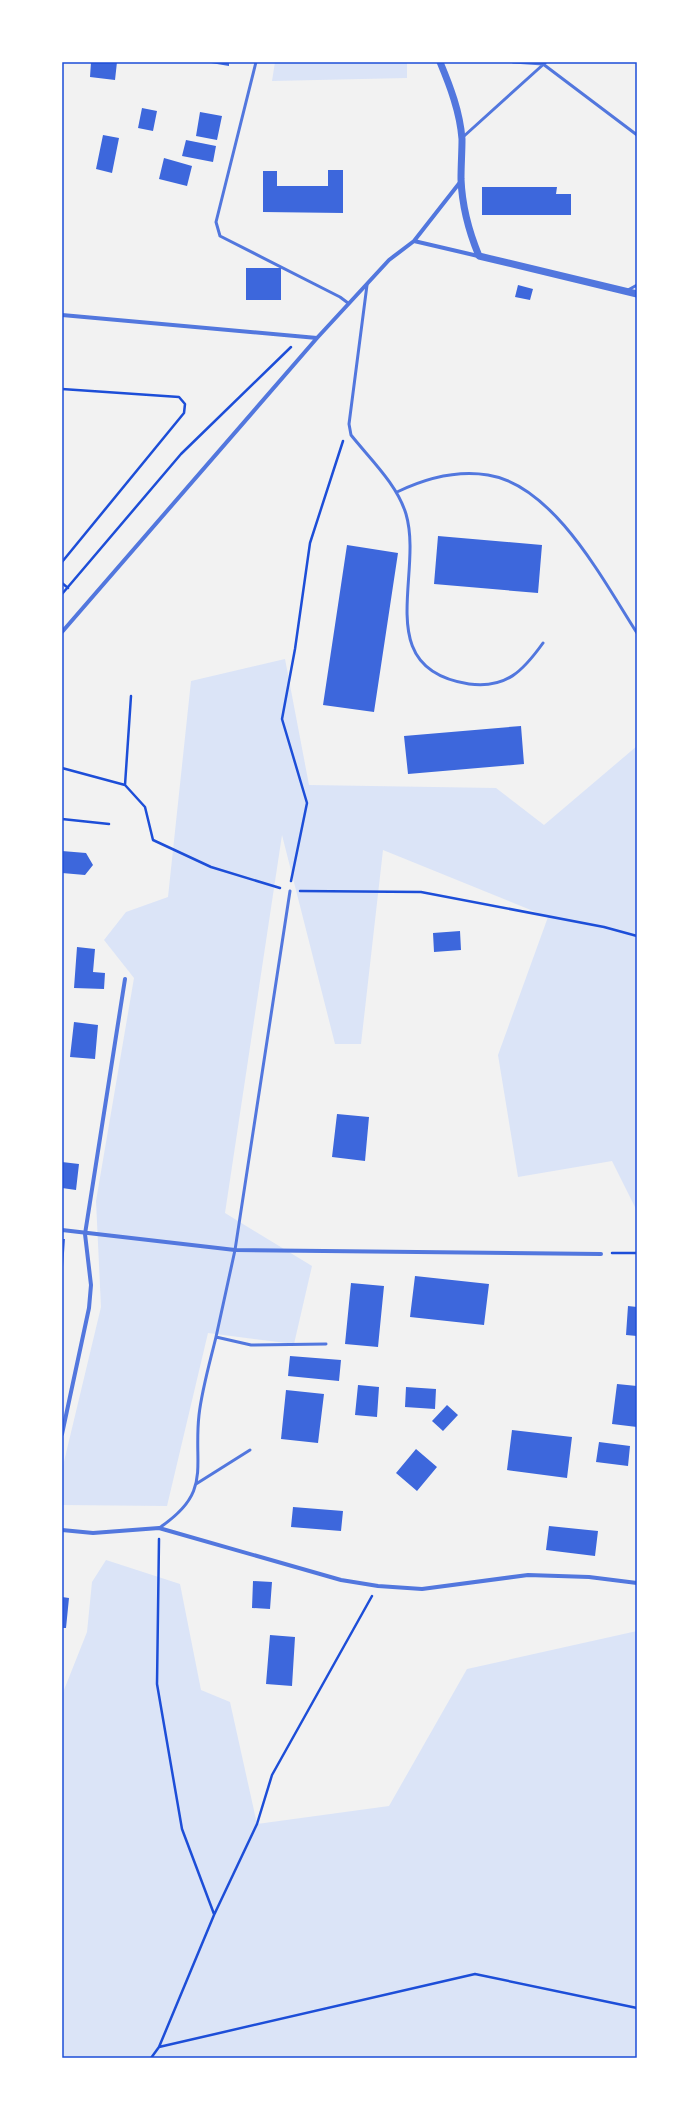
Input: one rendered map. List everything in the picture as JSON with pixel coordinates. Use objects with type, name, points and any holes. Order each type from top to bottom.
[{"type":"street","points":[[440,62],[458,114],[462,139],[461,180],[467,217],[479,256]]},
{"type":"street","points":[[62,632],[348,303],[389,260],[414,241],[461,180]]},
{"type":"street","points":[[414,241],[637,294]]},
{"type":"street","points":[[62,315],[317,338]]},
{"type":"street","points":[[62,1434],[89,1308],[91,1285],[85,1234],[125,979]]},
{"type":"street","points":[[62,1230],[85,1234],[235,1250],[601,1254]]},
{"type":"street","points":[[62,1530],[93,1533],[159,1528],[341,1580],[378,1586],[422,1589],[528,1576],[589,1577],[637,1583]]},
{"type":"lane","points":[[256,62],[216,222],[220,236],[340,297],[348,303]]},
{"type":"lane","points":[[513,62],[544,63],[637,135]]},
{"type":"lane","points":[[462,139],[544,63]]},
{"type":"lane","points":[[367,283],[349,424],[351,435],[397,492],[406,513],[410,534],[406,616],[410,640],[420,659],[436,674],[456,682],[478,685],[497,684],[514,676],[527,665],[543,643]]},
{"type":"lane","points":[[626,291],[637,285]]},
{"type":"lane","points":[[397,492],[422,480],[467,475],[488,475],[507,480],[529,493],[555,514],[582,548],[637,633]]},
{"type":"lane","points":[[159,1528],[178,1515],[191,1498],[196,1484],[199,1415],[235,1250],[290,891]]},
{"type":"lane","points":[[216,1337],[251,1345],[326,1344]]},
{"type":"lane","points":[[196,1484],[250,1450]]},
{"type":"path","points":[[62,594],[181,454],[301,337]]},
{"type":"path","points":[[62,389],[179,397],[185,404],[184,413],[62,562]]},
{"type":"path","points":[[290,891],[307,803],[282,718],[310,543],[349,424]]},
{"type":"path","points":[[62,583],[68,588]]},
{"type":"path","points":[[125,785],[131,696]]},
{"type":"path","points":[[62,768],[125,785],[145,807],[153,840],[211,867],[290,891],[420,892],[604,927],[637,936]]},
{"type":"path","points":[[62,819],[109,824]]},
{"type":"path","points":[[601,1254],[637,1253]]},
{"type":"path","points":[[159,1528],[157,1684],[182,1829],[214,1915]]},
{"type":"path","points":[[151,2058],[159,2046],[214,1915],[257,1824],[272,1775],[378,1586]]},
{"type":"path","points":[[159,2046],[475,1974],[637,2008]]},
{"type":"shaded area","points":[[275,62],[407,62],[407,78],[272,81]]},
{"type":"shaded area","points":[[285,659],[309,785],[496,788],[544,825],[637,746],[637,1211],[612,1161],[518,1177],[498,1055],[548,917],[383,850],[361,1044],[335,1044],[282,835],[225,1213],[312,1266],[294,1344],[208,1333],[167,1506],[62,1505],[62,1470],[101,1307],[96,1201],[134,978],[104,940],[126,912],[168,897],[191,681]]},
{"type":"shaded area","points":[[106,1560],[180,1584],[201,1690],[230,1702],[257,1824],[389,1806],[467,1669],[637,1631],[637,2058],[62,2058],[62,1695],[87,1632],[92,1582]]},
{"type":"building","points":[[91,62],[117,62],[115,80],[90,77]]},
{"type":"building","points":[[205,62],[229,62],[229,66]]},
{"type":"building","points":[[142,108],[157,111],[153,131],[138,128]]},
{"type":"building","points":[[200,112],[222,116],[217,140],[196,136]]},
{"type":"building","points":[[103,135],[119,138],[112,173],[96,169]]},
{"type":"building","points":[[186,140],[216,146],[213,162],[182,156]]},
{"type":"building","points":[[164,158],[192,166],[187,186],[159,179]]},
{"type":"building","points":[[328,170],[343,170],[343,213],[263,212],[263,171],[277,171],[277,186],[328,186]]},
{"type":"building","points":[[482,187],[557,187],[556,194],[571,194],[571,215],[482,215]]},
{"type":"building","points":[[246,268],[281,268],[281,300],[246,300]]},
{"type":"building","points":[[518,285],[533,289],[530,300],[515,297]]},
{"type":"building","points":[[438,536],[542,545],[538,593],[434,584]]},
{"type":"building","points":[[347,545],[398,553],[374,712],[323,705]]},
{"type":"building","points":[[521,726],[524,764],[408,774],[404,736]]},
{"type":"building","points":[[62,851],[86,853],[93,865],[85,875],[62,873]]},
{"type":"building","points":[[460,931],[461,950],[434,952],[433,933]]},
{"type":"building","points":[[77,947],[95,949],[93,972],[105,973],[104,989],[74,988]]},
{"type":"building","points":[[74,1022],[98,1025],[95,1059],[70,1057]]},
{"type":"building","points":[[337,1114],[369,1117],[365,1161],[332,1157]]},
{"type":"building","points":[[62,1162],[79,1164],[76,1190],[62,1188]]},
{"type":"building","points":[[62,1239],[65,1239],[63,1267],[62,1267]]},
{"type":"building","points":[[415,1276],[489,1284],[484,1325],[410,1317]]},
{"type":"building","points":[[351,1283],[384,1286],[378,1347],[345,1344]]},
{"type":"building","points":[[628,1306],[637,1307],[637,1336],[626,1335]]},
{"type":"building","points":[[290,1356],[341,1360],[339,1381],[288,1376]]},
{"type":"building","points":[[617,1384],[637,1386],[637,1427],[612,1424]]},
{"type":"building","points":[[358,1385],[379,1387],[377,1417],[355,1415]]},
{"type":"building","points":[[406,1387],[436,1389],[435,1409],[405,1407]]},
{"type":"building","points":[[286,1390],[324,1394],[318,1443],[281,1439]]},
{"type":"building","points":[[447,1405],[458,1415],[443,1431],[432,1421]]},
{"type":"building","points":[[512,1430],[572,1437],[567,1478],[507,1470]]},
{"type":"building","points":[[599,1442],[630,1446],[628,1466],[596,1462]]},
{"type":"building","points":[[416,1449],[437,1467],[417,1491],[396,1473]]},
{"type":"building","points":[[293,1507],[343,1511],[341,1531],[291,1527]]},
{"type":"building","points":[[549,1526],[598,1531],[595,1556],[546,1550]]},
{"type":"building","points":[[253,1581],[272,1582],[270,1609],[252,1608]]},
{"type":"building","points":[[62,1597],[69,1598],[66,1628],[62,1628]]},
{"type":"building","points":[[270,1635],[295,1637],[292,1686],[266,1684]]}]
